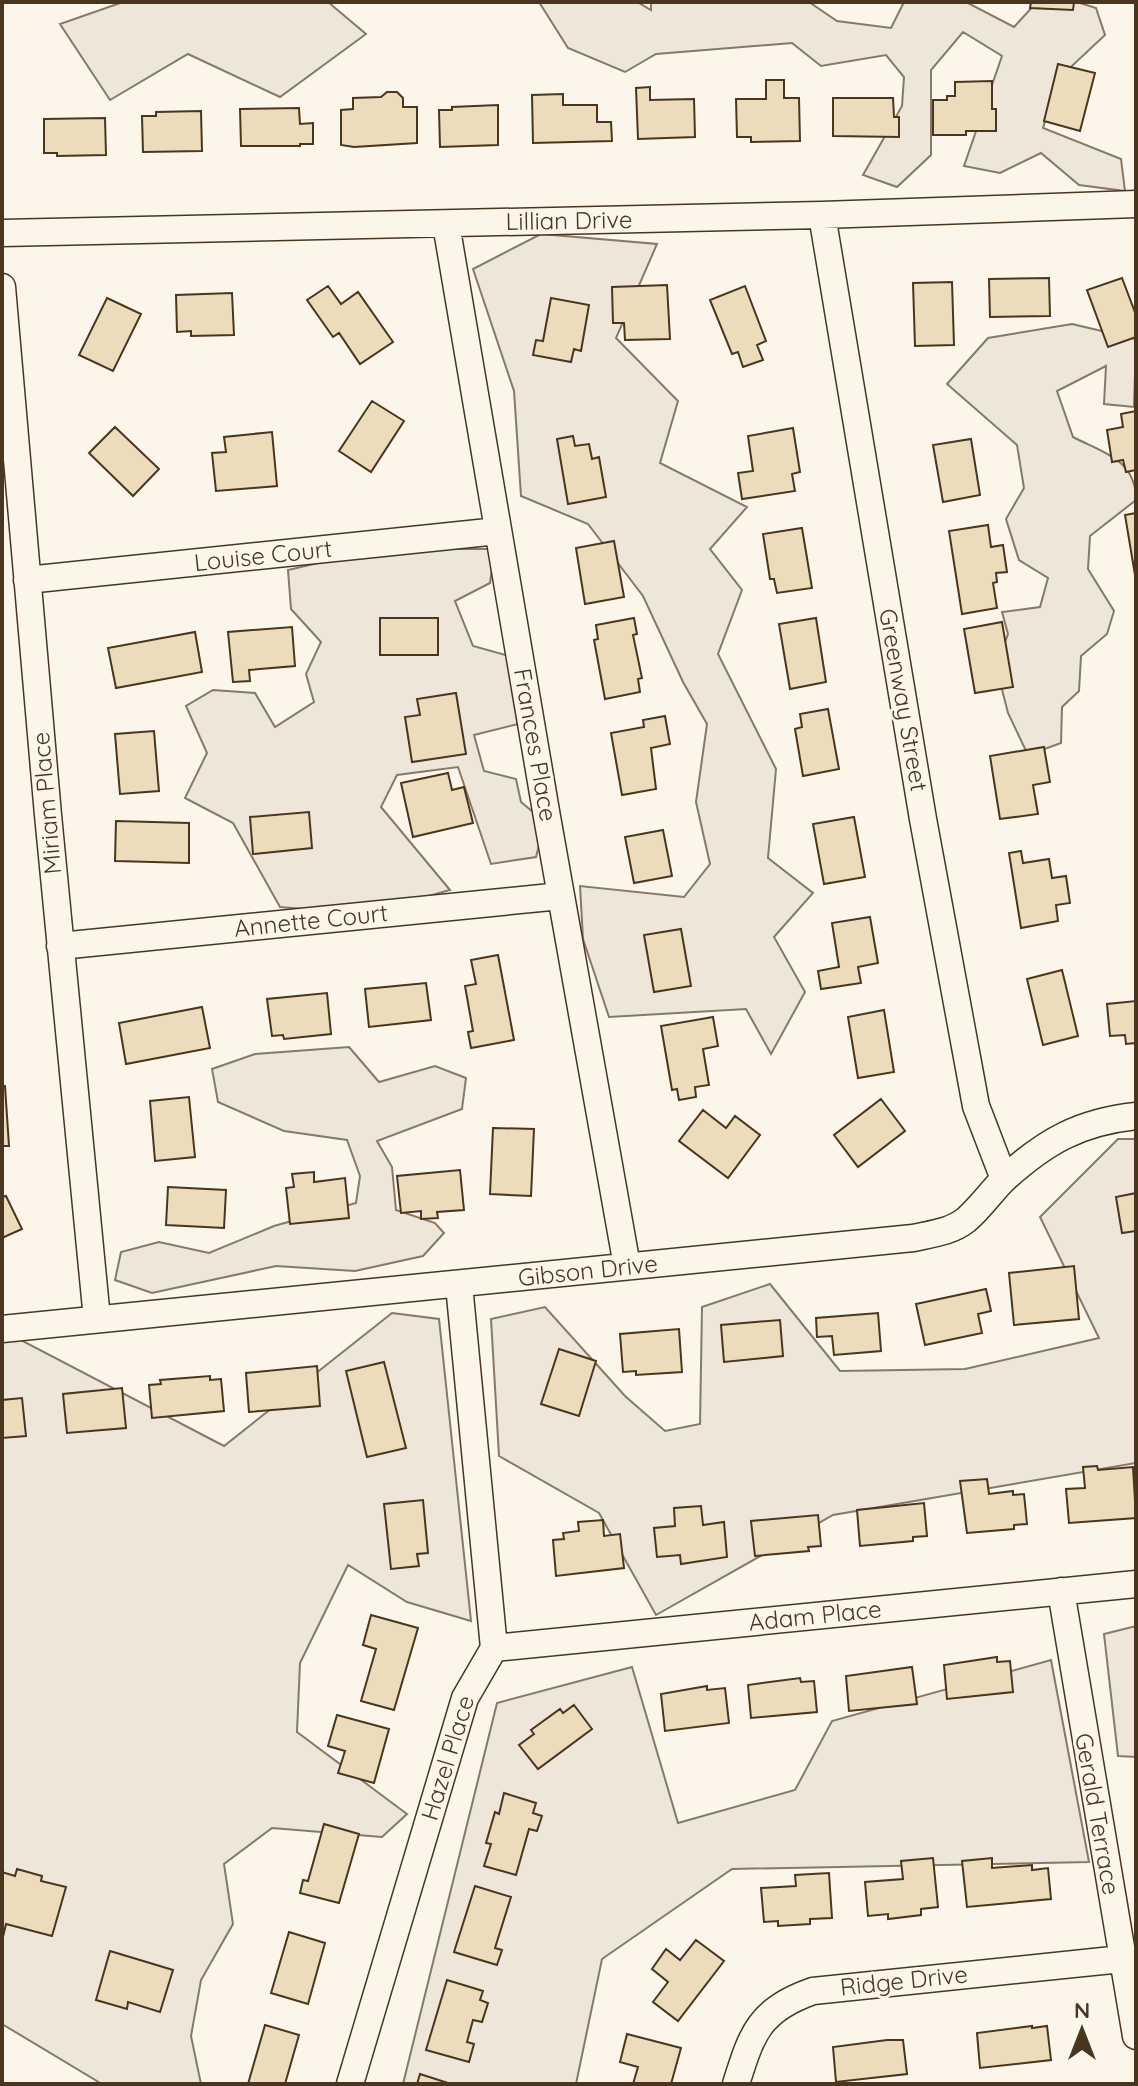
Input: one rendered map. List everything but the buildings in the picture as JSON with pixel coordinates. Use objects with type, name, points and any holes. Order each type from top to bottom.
[{"type":"street","name":"Lillian Drive","points":[[2,233],[822,215],[1136,204]]},
{"type":"street","name":"Greenway Street","points":[[822,215],[923,819],[976,1106],[1004,1179]]},
{"type":"street","name":"Frances Place","points":[[446,224],[627,1266]]},
{"type":"street","name":"Miriam Place","points":[[2,287],[60,946],[97,1319]]},
{"type":"street","name":"Louise Court","points":[[27,580],[498,531]]},
{"type":"street","name":"Annette Court","points":[[60,946],[561,896]]},
{"type":"street","name":"Gibson Drive","points":[[2,1329],[913,1238],[948,1230],[965,1221],[1004,1179],[1052,1141],[1078,1127],[1106,1119],[1136,1116]]},
{"type":"street","points":[[459,1285],[494,1648]]},
{"type":"street","name":"Adam Place","points":[[494,1648],[1136,1584]]},
{"type":"street","name":"Gerald Terrace","points":[[1061,1591],[1136,2036]]},
{"type":"street","name":"Hazel Place","points":[[350,2084],[462,1707],[474,1679],[494,1648]]},
{"type":"street","name":"Ridge Drive","points":[[736,2084],[749,2042],[763,2019],[793,1998],[813,1991],[1122,1959]]},
{"type":"shaded area","points":[[123,2],[328,2],[366,34],[280,97],[188,54],[110,100],[60,24]]},
{"type":"shaded area","points":[[539,2],[637,2],[651,10],[651,2],[809,2],[837,21],[891,28],[904,2],[966,2],[1014,27],[1037,2],[1077,2],[1096,8],[1105,35],[1058,79],[1043,128],[1121,159],[1125,191],[1079,185],[1041,153],[1000,173],[964,166],[1002,56],[963,32],[931,70],[931,155],[897,187],[863,175],[902,106],[904,77],[886,55],[821,66],[792,43],[656,54],[625,72],[568,48]]},
{"type":"shaded area","points":[[541,234],[657,244],[616,338],[678,401],[660,463],[747,507],[710,549],[742,590],[718,654],[776,769],[768,858],[813,893],[774,937],[805,992],[771,1054],[746,1009],[609,1017],[583,939],[580,886],[684,897],[710,864],[696,802],[707,724],[683,682],[643,596],[588,524],[521,496],[514,391],[473,269]]},
{"type":"shaded area","points":[[1072,324],[1136,339],[1134,407],[1104,404],[1106,366],[1057,391],[1073,437],[1107,453],[1124,467],[1135,486],[1136,500],[1090,536],[1088,569],[1114,611],[1107,634],[1081,656],[1079,691],[1062,707],[1061,743],[1028,755],[1008,713],[996,666],[1008,634],[1002,612],[1040,607],[1048,578],[1019,560],[1006,519],[1024,488],[1017,445],[947,384],[988,338]]},
{"type":"shaded area","points":[[378,549],[495,549],[490,583],[455,601],[473,646],[513,657],[522,723],[474,735],[484,771],[516,779],[521,802],[545,822],[536,857],[491,864],[458,767],[397,775],[381,807],[450,890],[364,914],[280,907],[233,823],[185,798],[207,753],[186,706],[213,690],[255,693],[275,727],[314,702],[306,674],[321,642],[291,609],[288,570]]},
{"type":"shaded area","points":[[349,1047],[379,1082],[435,1066],[466,1078],[462,1109],[377,1141],[392,1167],[396,1210],[435,1223],[444,1233],[423,1256],[355,1271],[276,1266],[152,1293],[115,1280],[121,1252],[159,1242],[209,1253],[274,1226],[356,1203],[360,1176],[347,1140],[284,1131],[218,1102],[212,1069],[255,1054]]},
{"type":"shaded area","points":[[1118,1139],[1136,1139],[1136,1463],[833,1515],[656,1615],[599,1513],[499,1456],[491,1319],[545,1307],[625,1396],[665,1431],[700,1424],[702,1307],[770,1284],[840,1371],[965,1369],[1099,1338],[1040,1217]]},
{"type":"shaded area","points":[[392,1313],[439,1319],[471,1621],[407,1602],[348,1565],[300,1663],[297,1732],[407,1814],[382,1837],[272,1828],[224,1864],[233,1924],[201,1980],[191,2036],[201,2084],[102,2084],[2,2024],[2,1342],[19,1339],[224,1446]]},
{"type":"shaded area","points":[[1136,1626],[1136,1757],[1118,1756],[1104,1634]]},
{"type":"shaded area","points":[[1051,1660],[1089,1862],[732,1869],[602,1959],[576,2084],[403,2084],[497,1703],[632,1667],[678,1823],[795,1790],[832,1721]]}]
